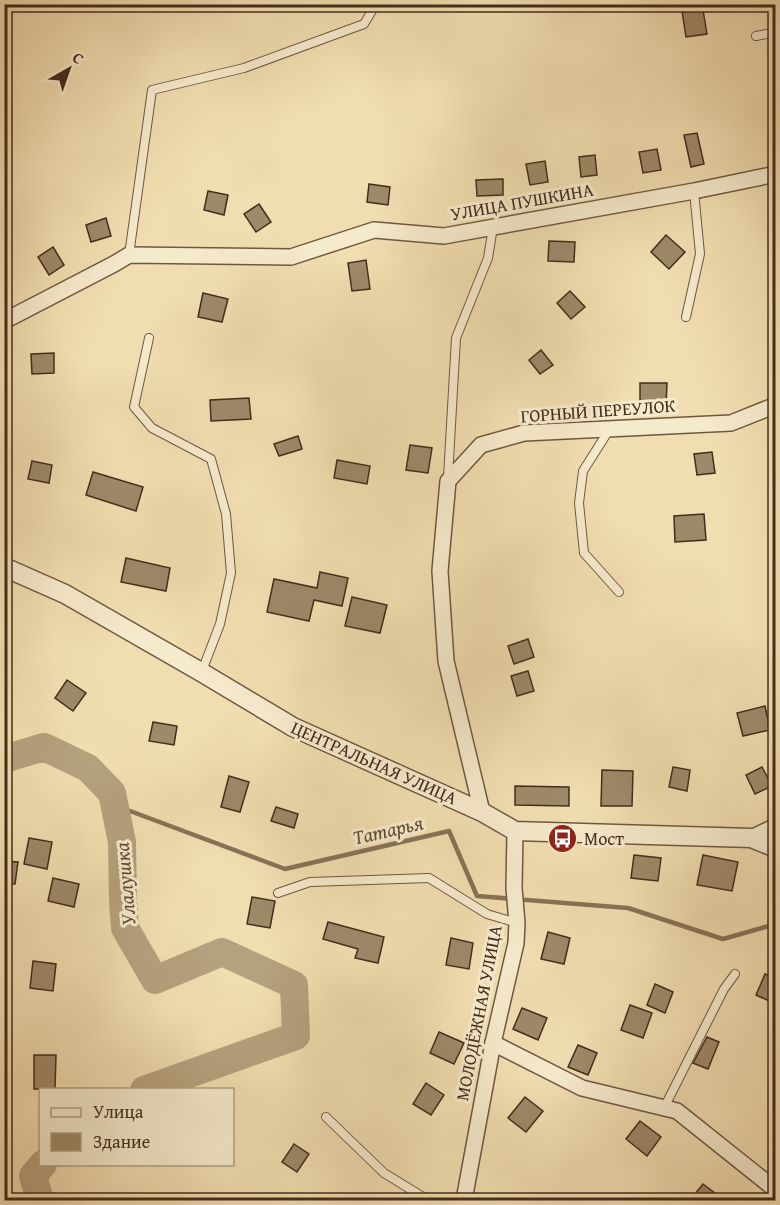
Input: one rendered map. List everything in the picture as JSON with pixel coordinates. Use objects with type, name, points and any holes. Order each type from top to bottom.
[{"type":"street","name":"УЛИЦА ПУШКИНА","points":[[129,255],[291,257],[374,230],[444,236],[776,174]]},
{"type":"street","points":[[4,321],[129,255]]},
{"type":"street","name":"ГОРНЫЙ ПЕРЕУЛОК","points":[[448,481],[481,445],[524,433],[731,423],[776,405]]},
{"type":"street","points":[[448,481],[440,571],[446,661],[482,812]]},
{"type":"street","name":"ЦЕНТРАЛЬНАЯ УЛИЦА","points":[[4,567],[65,594],[293,727],[482,812],[515,831],[751,838],[776,848]]},
{"type":"street","points":[[751,838],[776,826]]},
{"type":"street","name":"МОЛОДЁЖНАЯ УЛИЦА","points":[[464,1200],[516,943],[515,831]]},
{"type":"street","points":[[494,1043],[582,1088],[677,1111],[776,1190]]},
{"type":"lane","points":[[129,255],[152,90],[244,68],[364,24],[375,4]]},
{"type":"lane","points":[[756,36],[776,32]]},
{"type":"lane","points":[[686,317],[700,254],[694,191]]},
{"type":"lane","points":[[448,481],[456,338],[488,258],[493,227]]},
{"type":"lane","points":[[149,338],[134,407],[152,428],[211,459],[226,514],[231,573],[220,624],[201,672]]},
{"type":"lane","points":[[609,430],[583,471],[579,503],[584,553],[620,592]]},
{"type":"lane","points":[[278,893],[310,882],[429,878],[487,914],[517,918]]},
{"type":"lane","points":[[664,1108],[724,989],[735,974]]},
{"type":"lane","points":[[326,1117],[384,1173],[428,1200]]},
{"type":"building","points":[[681,4],[702,4],[707,34],[686,37]]},
{"type":"building","points":[[697,133],[704,164],[691,167],[684,135]]},
{"type":"building","points":[[657,149],[661,170],[643,173],[639,152]]},
{"type":"building","points":[[595,155],[597,175],[581,177],[579,157]]},
{"type":"building","points":[[545,161],[548,182],[530,185],[526,164]]},
{"type":"building","points":[[503,179],[503,195],[477,196],[476,180]]},
{"type":"building","points":[[369,184],[390,187],[388,205],[367,202]]},
{"type":"building","points":[[208,191],[228,195],[224,215],[204,210]]},
{"type":"building","points":[[259,204],[271,222],[256,232],[244,214]]},
{"type":"building","points":[[106,218],[111,236],[91,242],[86,225]]},
{"type":"building","points":[[666,235],[685,252],[669,269],[651,252]]},
{"type":"building","points":[[549,241],[575,242],[574,262],[548,261]]},
{"type":"building","points":[[53,247],[64,265],[49,275],[38,257]]},
{"type":"building","points":[[366,260],[370,289],[352,291],[348,263]]},
{"type":"building","points":[[570,291],[585,307],[571,319],[557,303]]},
{"type":"building","points":[[203,293],[228,299],[222,322],[198,317]]},
{"type":"building","points":[[541,350],[553,365],[540,374],[529,360]]},
{"type":"building","points":[[54,353],[54,373],[32,374],[31,354]]},
{"type":"building","points":[[640,383],[667,383],[666,406],[640,406]]},
{"type":"building","points":[[249,398],[251,419],[211,421],[210,400]]},
{"type":"building","points":[[298,436],[302,449],[279,456],[274,444]]},
{"type":"building","points":[[410,445],[432,448],[428,473],[406,470]]},
{"type":"building","points":[[712,452],[715,473],[697,475],[694,454]]},
{"type":"building","points":[[337,460],[370,466],[367,484],[334,478]]},
{"type":"building","points":[[32,461],[52,465],[49,483],[28,479]]},
{"type":"building","points":[[93,472],[143,487],[136,511],[86,495]]},
{"type":"building","points":[[704,514],[706,540],[675,542],[674,516]]},
{"type":"building","points":[[126,558],[170,568],[166,591],[121,582]]},
{"type":"building","points":[[320,572],[348,578],[342,606],[314,600],[309,621],[267,612],[274,579],[317,588]]},
{"type":"building","points":[[352,597],[387,605],[380,633],[345,626]]},
{"type":"building","points":[[528,639],[534,657],[514,664],[508,646]]},
{"type":"building","points":[[528,671],[534,691],[517,696],[511,676]]},
{"type":"building","points":[[67,680],[86,693],[73,711],[55,698]]},
{"type":"building","points":[[765,706],[770,730],[743,736],[737,713]]},
{"type":"building","points":[[153,722],[177,726],[174,745],[149,741]]},
{"type":"building","points":[[673,767],[690,770],[687,791],[669,787]]},
{"type":"building","points":[[762,767],[772,786],[755,794],[746,775]]},
{"type":"building","points":[[602,770],[633,771],[632,806],[601,806]]},
{"type":"building","points":[[229,776],[249,782],[240,812],[221,807]]},
{"type":"building","points":[[515,786],[569,787],[569,806],[515,805]]},
{"type":"building","points":[[276,807],[298,814],[294,828],[271,821]]},
{"type":"building","points":[[29,838],[52,842],[47,869],[24,864]]},
{"type":"building","points":[[634,855],[661,858],[658,881],[631,878]]},
{"type":"building","points":[[703,855],[738,862],[732,891],[697,885]]},
{"type":"building","points":[[4,861],[18,862],[15,884],[4,883]]},
{"type":"building","points":[[53,878],[79,884],[74,907],[48,901]]},
{"type":"building","points":[[252,897],[275,901],[270,928],[247,924]]},
{"type":"building","points":[[328,922],[384,937],[378,963],[355,958],[358,949],[323,939]]},
{"type":"building","points":[[548,932],[570,938],[564,964],[541,959]]},
{"type":"building","points":[[451,938],[473,943],[469,969],[446,965]]},
{"type":"building","points":[[33,961],[56,964],[53,991],[30,988]]},
{"type":"building","points":[[765,974],[776,978],[776,1004],[756,995]]},
{"type":"building","points":[[655,984],[673,992],[665,1013],[647,1005]]},
{"type":"building","points":[[630,1005],[652,1013],[643,1038],[621,1030]]},
{"type":"building","points":[[522,1008],[547,1018],[538,1040],[513,1029]]},
{"type":"building","points":[[439,1032],[464,1043],[454,1064],[430,1053]]},
{"type":"building","points":[[707,1037],[719,1042],[708,1069],[693,1063]]},
{"type":"building","points":[[578,1045],[597,1053],[588,1075],[568,1067]]},
{"type":"building","points":[[34,1055],[56,1055],[55,1088],[34,1089]]},
{"type":"building","points":[[426,1083],[444,1095],[431,1115],[413,1104]]},
{"type":"building","points":[[525,1097],[543,1111],[526,1132],[508,1118]]},
{"type":"building","points":[[640,1121],[661,1137],[647,1156],[626,1139]]},
{"type":"building","points":[[294,1144],[309,1154],[297,1172],[282,1162]]},
{"type":"building","points":[[703,1184],[724,1200],[690,1200]]},
{"type":"waterway","name":"Улалушка","points":[[4,759],[44,747],[88,768],[112,793],[122,842],[125,928],[155,980],[222,952],[294,985],[296,1036],[150,1088]]},
{"type":"waterway","name":"Татарья","points":[[114,805],[285,869],[449,831],[477,896],[628,908],[723,939],[776,924]]},
{"type":"waterway","name":"Улалушка","points":[[40,1200],[33,1176],[41,1166]]},
{"type":"place","name":"Мост","points":[[563,839]]}]
